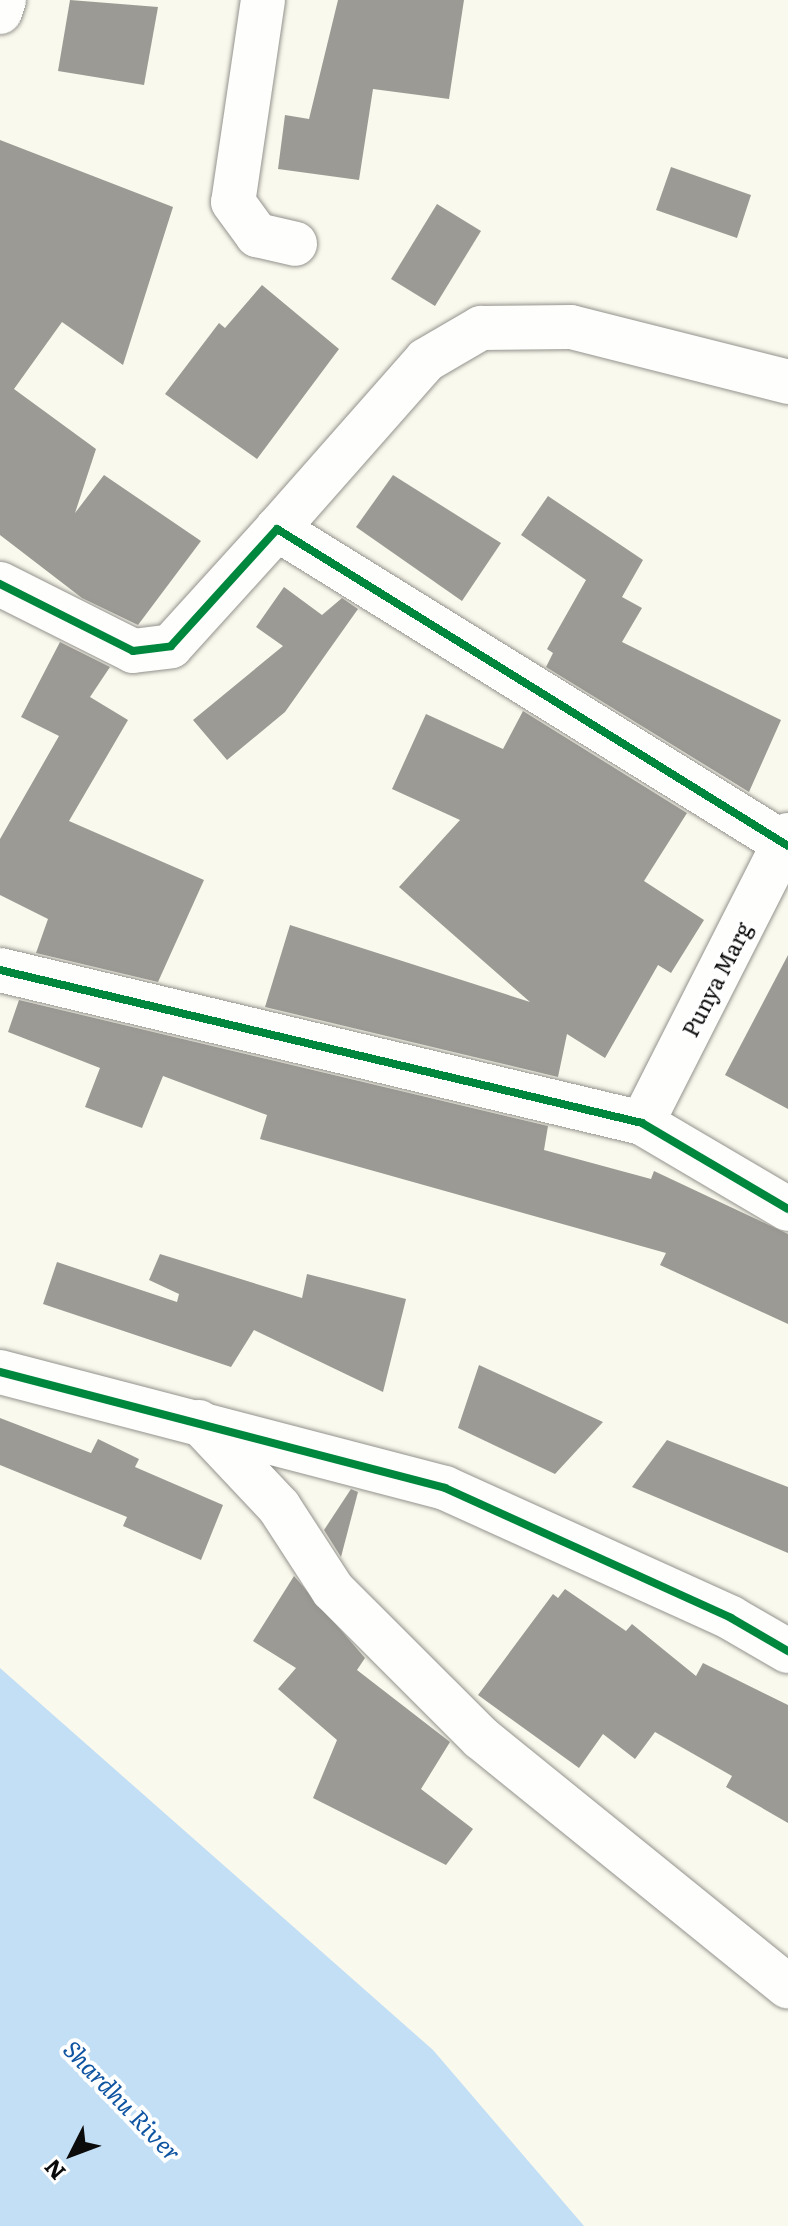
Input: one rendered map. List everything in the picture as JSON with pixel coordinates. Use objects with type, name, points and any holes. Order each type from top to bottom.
[{"type":"street","points":[[0,12],[4,0]]},
{"type":"street","points":[[263,0],[233,202],[257,235],[295,244]]},
{"type":"street","points":[[0,584],[133,651],[171,646],[426,360],[481,328],[571,327],[788,382]]},
{"type":"street","points":[[277,529],[787,842]]},
{"type":"street","name":"Punya Marg","points":[[642,1123],[787,842]]},
{"type":"street","points":[[0,970],[642,1123],[788,1209]]},
{"type":"street","points":[[0,1372],[445,1488],[731,1618],[788,1651]]},
{"type":"street","points":[[199,1422],[279,1507],[333,1590],[481,1738],[788,1987]]},
{"type":"water","name":"Shardhu River","points":[[0,1668],[433,2050],[584,2226],[0,2226]]},
{"type":"building","points":[[70,0],[158,7],[144,85],[58,71]]},
{"type":"building","points":[[338,0],[464,0],[449,99],[373,89],[359,180],[278,169],[285,115],[309,119]]},
{"type":"building","points":[[0,140],[173,207],[123,365],[62,322],[14,389],[96,449],[75,513],[104,475],[201,541],[138,625],[82,598],[0,535]]},
{"type":"building","points":[[671,167],[751,195],[737,238],[656,210]]},
{"type":"building","points":[[437,204],[481,231],[435,306],[391,279]]},
{"type":"building","points":[[262,285],[339,349],[257,459],[165,394],[219,323],[225,328]]},
{"type":"building","points":[[393,475],[501,543],[462,601],[356,527]]},
{"type":"building","points":[[548,496],[643,560],[622,597],[642,608],[622,642],[781,720],[749,792],[546,667],[553,653],[547,649],[586,580],[521,535]]},
{"type":"building","points":[[284,587],[322,615],[342,598],[358,609],[285,712],[227,760],[193,720],[283,646],[256,627]]},
{"type":"building","points":[[60,642],[110,667],[90,697],[128,720],[69,821],[204,880],[158,982],[36,953],[48,919],[0,895],[0,839],[59,736],[21,717]]},
{"type":"building","points":[[523,711],[687,813],[644,881],[704,920],[671,973],[658,965],[605,1058],[567,1034],[558,1077],[265,1007],[290,925],[530,1002],[399,887],[460,820],[392,789],[426,714],[503,749]]},
{"type":"building","points":[[788,955],[788,1109],[725,1075]]},
{"type":"building","points":[[19,1000],[548,1126],[544,1150],[651,1179],[654,1171],[788,1234],[788,1324],[660,1265],[666,1253],[260,1139],[267,1115],[163,1076],[142,1128],[85,1107],[100,1068],[8,1032]]},
{"type":"building","points":[[160,1254],[302,1298],[307,1274],[406,1299],[383,1392],[254,1330],[231,1367],[43,1304],[57,1262],[177,1302],[179,1294],[149,1280]]},
{"type":"building","points":[[479,1365],[603,1422],[555,1474],[458,1428]]},
{"type":"building","points":[[0,1418],[91,1453],[98,1439],[139,1459],[135,1467],[223,1505],[201,1560],[123,1526],[127,1517],[0,1465]]},
{"type":"building","points":[[667,1440],[788,1487],[788,1553],[632,1487]]},
{"type":"building","points":[[351,1489],[358,1492],[341,1557],[324,1530]]},
{"type":"building","points":[[294,1576],[365,1658],[357,1670],[450,1742],[421,1789],[473,1829],[446,1865],[313,1798],[337,1740],[278,1689],[296,1668],[253,1641]]},
{"type":"building","points":[[565,1589],[626,1631],[632,1624],[696,1676],[703,1663],[788,1705],[788,1823],[726,1787],[732,1776],[655,1732],[635,1759],[603,1734],[579,1768],[478,1695],[553,1594],[558,1598]]},
{"type":"cycle path","points":[[0,584],[133,651],[171,646],[277,529],[788,846]]},
{"type":"cycle path","points":[[0,970],[642,1123],[788,1209]]},
{"type":"cycle path","points":[[0,1372],[445,1488],[731,1618],[788,1651]]}]
